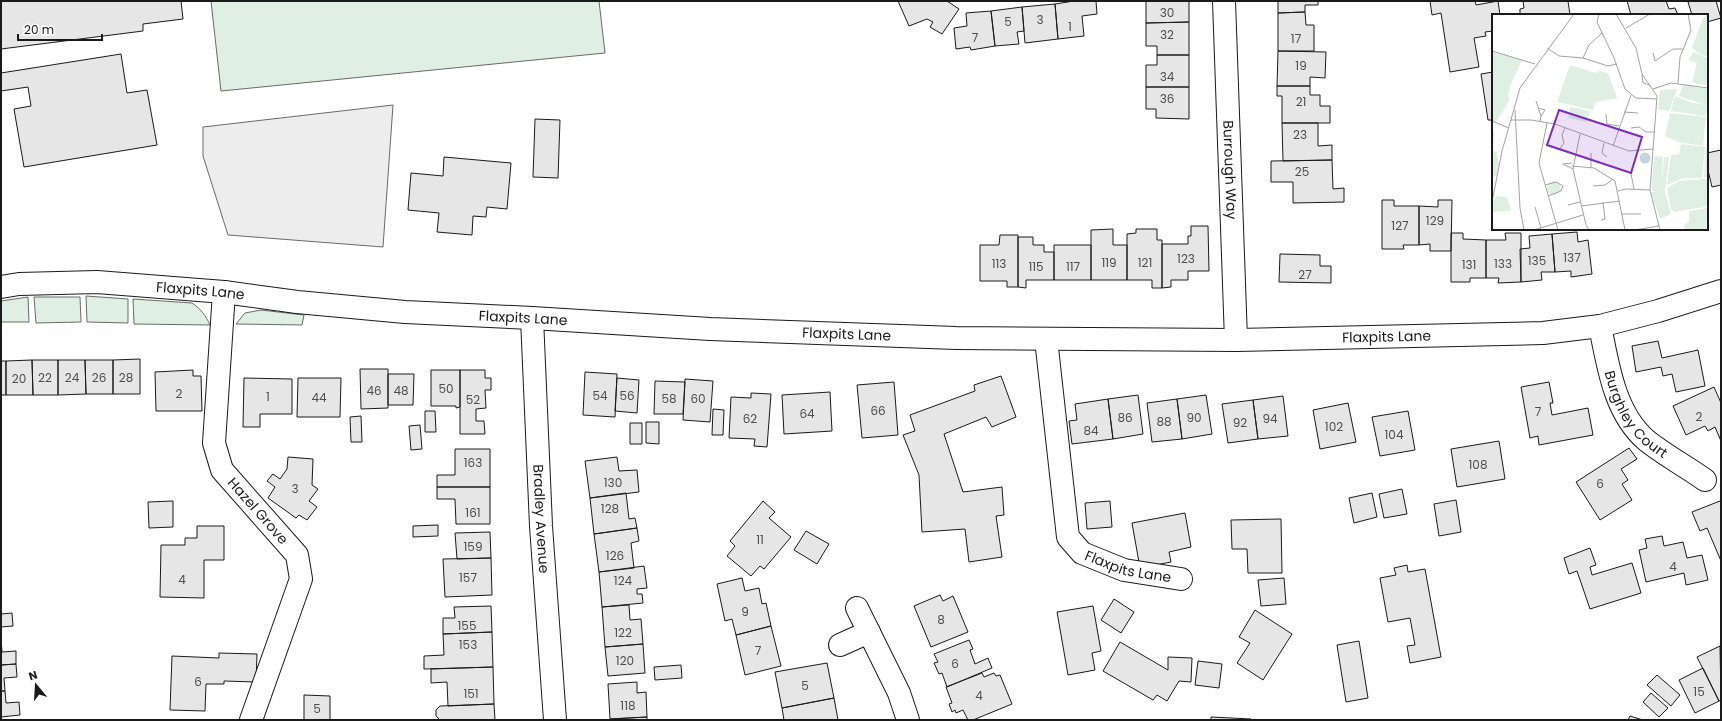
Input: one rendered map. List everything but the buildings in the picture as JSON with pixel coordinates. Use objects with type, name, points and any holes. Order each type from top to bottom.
[{"type":"street","name":"Burrough Way","points":[[1224,1],[1236,340]]},
{"type":"street","name":"Flaxpits Lane","points":[[1,287],[19,284],[97,282],[224,292],[297,302],[405,312],[710,329],[956,338],[1236,340],[1543,333],[1600,326],[1658,311],[1721,291]]},
{"type":"street","name":"Hazel Grove","points":[[224,292],[214,443],[222,470],[297,555],[301,579],[251,720]]},
{"type":"street","name":"Bradley Avenue","points":[[532,318],[540,526],[555,720]]},
{"type":"street","name":"Burghley Court","points":[[1600,326],[1610,371],[1619,400],[1627,416],[1646,440],[1705,480]]},
{"type":"street","name":"Flaxpits Lane","points":[[1046,339],[1068,537],[1082,553],[1124,570],[1181,579]]},
{"type":"street","points":[[857,608],[899,693],[908,720]]},
{"type":"street","points":[[840,645],[869,632]]},
{"type":"green space","points":[[211,1],[599,1],[605,53],[221,91]]},
{"type":"green space","points":[[86,296],[128,299],[128,323],[87,322]]},
{"type":"green space","points":[[28,297],[29,322],[1,322],[1,301]]},
{"type":"green space","points":[[34,297],[80,297],[81,322],[36,323]]},
{"type":"green space","points":[[133,299],[192,303],[203,313],[210,325],[134,324]]},
{"type":"green space","points":[[261,310],[304,315],[302,325],[236,324],[245,313]]},
{"type":"shaded area","points":[[393,105],[383,247],[228,235],[203,156],[203,127]]}]
